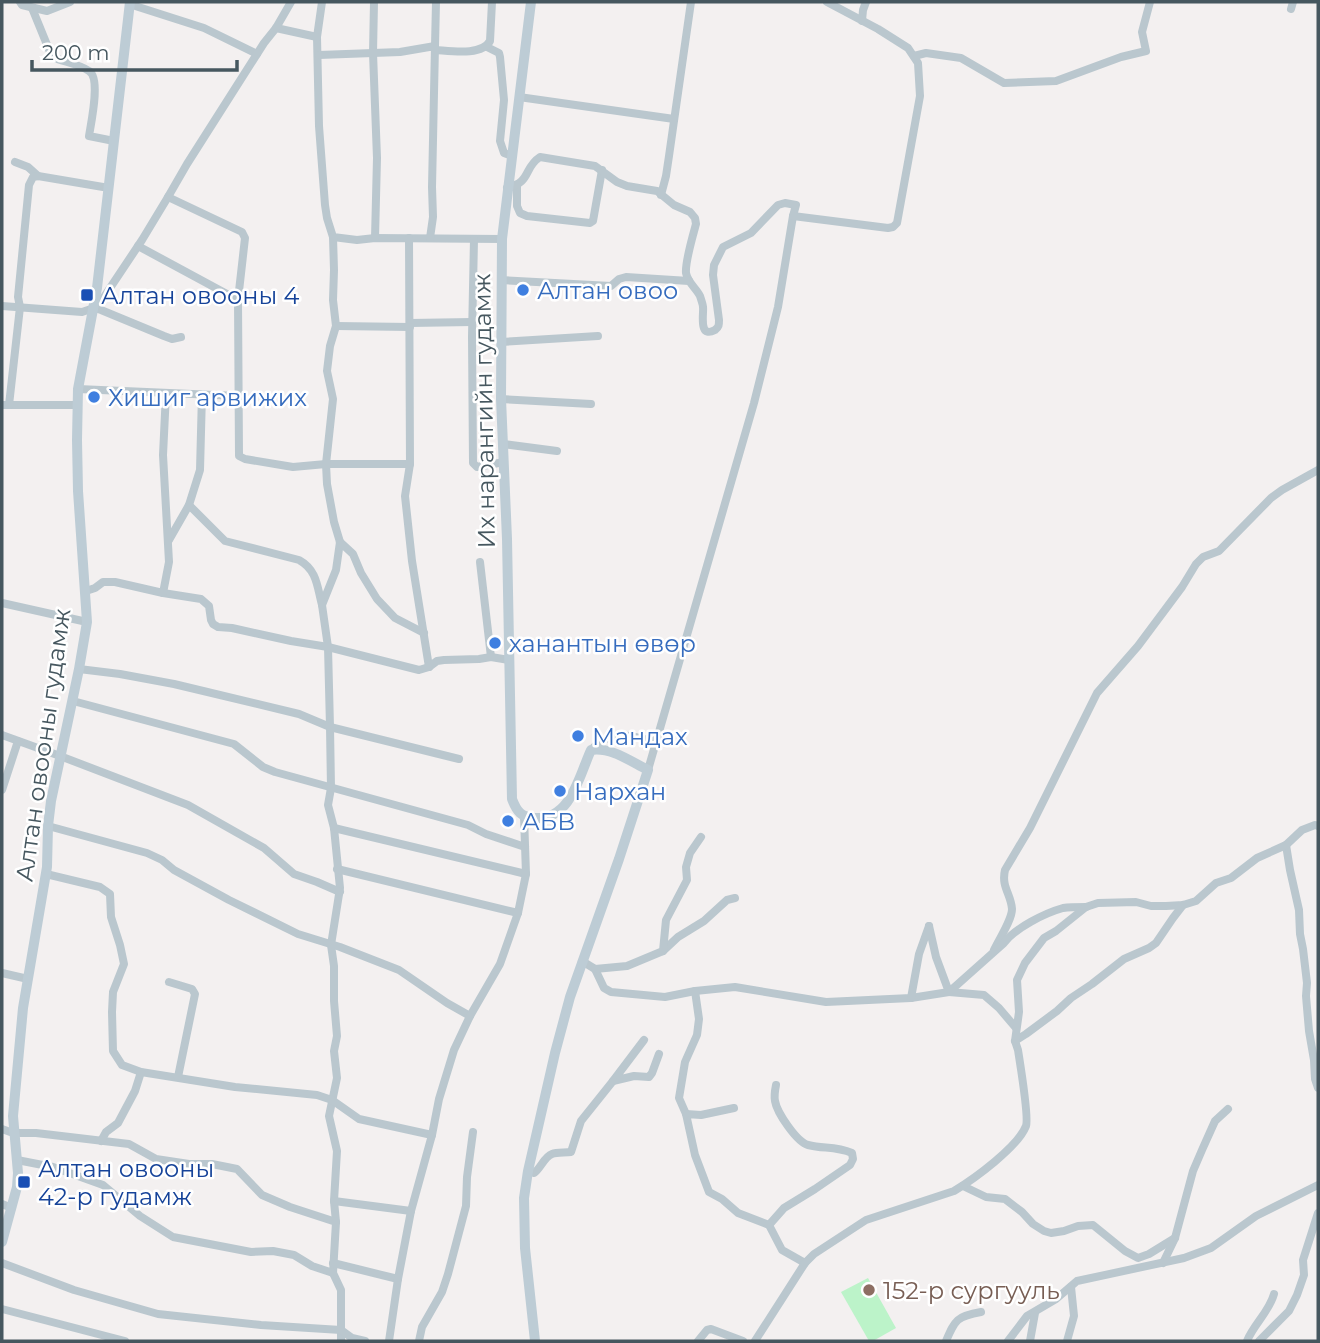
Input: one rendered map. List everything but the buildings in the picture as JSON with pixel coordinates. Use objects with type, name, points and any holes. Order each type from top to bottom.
[{"type":"main road","name":"Алтан овооны гудамж","points":[[2,1242],[7,1206],[17,1187],[13,1116],[23,1008],[46,874],[48,826],[87,622],[78,491],[78,389],[93,308],[130,3]]},
{"type":"main road","name":"Их нарангийн гудамж","points":[[524,816],[519,814],[512,799],[501,399],[501,280],[502,239],[512,187],[512,156],[530,6]]},
{"type":"main road","points":[[524,816],[548,817],[563,808],[591,750],[600,749],[620,755],[648,770],[582,961],[555,1053],[528,1171],[524,1198],[525,1238],[535,1341]]},
{"type":"street","points":[[20,2],[22,5],[47,11],[70,2]]},
{"type":"street","points":[[2,306],[82,312],[93,308],[138,246],[291,2]]},
{"type":"street","points":[[374,2],[377,158],[375,238]]},
{"type":"street","points":[[430,238],[433,208],[436,2]]},
{"type":"street","points":[[319,55],[436,48],[458,52],[482,49],[487,47],[490,41],[492,2]]},
{"type":"street","points":[[530,6],[538,6],[539,2]]},
{"type":"street","points":[[661,195],[691,2]]},
{"type":"street","points":[[793,216],[893,227],[897,223],[920,96],[918,63],[908,48],[827,2]]},
{"type":"street","points":[[862,21],[866,2]]},
{"type":"street","points":[[914,57],[926,53],[961,58],[1004,83],[1056,81],[1121,57],[1146,51],[1142,32],[1150,2]]},
{"type":"street","points":[[1142,32],[1156,2]]},
{"type":"street","points":[[130,3],[204,28],[257,54]]},
{"type":"street","points":[[320,3],[317,37],[319,126],[325,205],[333,237],[333,300],[336,326],[327,371],[333,399],[326,464],[331,509],[340,542],[336,570],[323,605]]},
{"type":"street","points":[[32,8],[52,57],[91,72],[95,78],[89,136],[114,141]]},
{"type":"street","points":[[276,28],[317,37]]},
{"type":"street","points":[[487,47],[499,53],[500,57],[504,100],[500,141],[504,153],[512,156]]},
{"type":"street","points":[[519,97],[674,119]]},
{"type":"street","points":[[602,170],[593,221],[590,223],[520,213],[512,187],[522,182],[535,160],[540,157],[594,166],[602,170],[617,182],[626,186],[657,191],[695,218],[686,270],[703,306],[702,324],[709,331],[719,326],[713,275],[717,256],[723,247],[751,233],[778,205],[796,205],[779,307],[754,403],[648,770]]},
{"type":"street","points":[[15,162],[28,167],[38,176]]},
{"type":"street","points":[[77,405],[6,405],[20,307],[18,297],[29,185],[33,177],[38,176],[109,188]]},
{"type":"street","points":[[169,197],[242,232],[245,238],[238,300],[239,456],[293,467],[326,464],[410,464]]},
{"type":"street","points":[[333,237],[357,240],[502,239]]},
{"type":"street","points":[[409,238],[410,464],[405,496],[412,561],[429,667]]},
{"type":"street","points":[[474,239],[473,463],[477,467],[504,462]]},
{"type":"street","points":[[138,246],[238,300]]},
{"type":"street","points":[[501,280],[611,286],[626,277],[689,281]]},
{"type":"street","points":[[93,308],[172,339],[181,337]]},
{"type":"street","points":[[336,326],[472,322]]},
{"type":"street","points":[[501,342],[598,336]]},
{"type":"street","points":[[78,389],[238,396]]},
{"type":"street","points":[[163,593],[169,562],[163,455],[166,393]]},
{"type":"street","points":[[169,540],[189,505],[200,470],[202,394]]},
{"type":"street","points":[[501,399],[591,404]]},
{"type":"street","points":[[503,444],[557,451]]},
{"type":"street","points":[[994,950],[1009,922],[1012,909],[1004,886],[1005,870],[1030,828],[1097,693],[1138,646],[1196,564],[1203,557],[1219,551],[1271,498],[1318,470]]},
{"type":"street","points":[[189,505],[225,541],[299,560],[308,565],[313,572],[323,605],[328,647],[331,788],[328,805],[334,828],[340,892],[331,944],[337,1077],[329,1116],[337,1151],[333,1273],[341,1290],[341,1341]]},
{"type":"street","points":[[340,542],[353,554],[377,599],[395,618],[424,633]]},
{"type":"street","points":[[480,562],[491,657]]},
{"type":"street","points":[[86,591],[103,582],[115,582],[201,599],[209,606],[211,620],[218,627],[328,647],[419,670],[444,660],[491,657],[509,660]]},
{"type":"street","points":[[2,603],[87,622]]},
{"type":"street","points":[[79,669],[174,684],[299,714],[330,727],[459,758]]},
{"type":"street","points":[[73,701],[234,744],[263,767],[275,772],[468,825],[525,847]]},
{"type":"street","points":[[2,735],[188,805],[264,848],[294,874],[340,892]]},
{"type":"street","points":[[591,750],[599,741],[626,735],[656,742]]},
{"type":"street","points":[[2,790],[19,741]]},
{"type":"street","points":[[389,1341],[411,1211],[439,1099],[454,1050],[500,964],[519,913],[526,874],[524,816]]},
{"type":"street","points":[[48,826],[147,853],[163,860],[174,870],[229,900],[299,934],[399,970],[470,1016]]},
{"type":"street","points":[[949,992],[1022,926],[1055,911],[1098,903],[1136,902],[1151,906],[1183,905],[1196,901],[1216,883],[1231,878],[1257,859],[1286,845],[1302,830],[1318,826]]},
{"type":"street","points":[[334,828],[526,874]]},
{"type":"street","points":[[663,951],[666,920],[687,880],[685,867],[690,853],[701,837]]},
{"type":"street","points":[[1286,845],[1299,910],[1309,1031],[1318,1088]]},
{"type":"street","points":[[337,869],[519,913]]},
{"type":"street","points":[[46,874],[100,887],[110,894],[111,917],[124,964],[113,992],[113,1051],[122,1065],[141,1072],[235,1087],[317,1094],[332,1100],[359,1119],[432,1135]]},
{"type":"street","points":[[595,969],[627,966],[663,951],[727,900],[735,898]]},
{"type":"street","points":[[1015,1041],[1124,959],[1156,943],[1183,905]]},
{"type":"street","points":[[755,1341],[805,1263],[814,1254],[866,1220],[963,1186],[1001,1158],[1019,1137],[1027,1123],[1015,1041],[1019,1012],[1017,980],[1025,963],[1044,938],[1086,907]]},
{"type":"street","points":[[911,998],[919,954],[929,926],[936,957],[949,992]]},
{"type":"street","points":[[582,961],[595,969],[604,988],[611,992],[664,996],[734,987],[826,1002],[967,992],[984,995],[1016,1028]]},
{"type":"street","points":[[2,973],[28,979]]},
{"type":"street","points":[[169,982],[192,989],[195,994],[178,1077]]},
{"type":"street","points":[[695,991],[699,1019],[697,1035],[685,1062],[678,1098],[686,1114],[695,1155],[709,1192],[738,1213],[769,1225],[782,1250],[805,1263]]},
{"type":"street","points":[[528,1171],[534,1173],[540,1170],[548,1156],[553,1153],[571,1152],[580,1121],[644,1040]]},
{"type":"street","points":[[613,1081],[634,1076],[649,1077],[659,1054]]},
{"type":"street","points":[[101,1141],[106,1132],[118,1123],[135,1091],[141,1072]]},
{"type":"street","points":[[769,1225],[783,1208],[850,1165],[853,1159],[852,1153],[840,1147],[806,1144],[796,1136],[774,1100],[776,1085]]},
{"type":"street","points":[[686,1114],[701,1115],[734,1108]]},
{"type":"street","points":[[1163,1263],[1175,1238],[1193,1171],[1215,1121],[1228,1109]]},
{"type":"street","points":[[2,1129],[13,1133],[36,1133],[129,1144],[156,1159],[237,1169],[262,1195],[336,1222]]},
{"type":"street","points":[[419,1341],[422,1327],[442,1292],[466,1206],[473,1132]]},
{"type":"street","points":[[17,1160],[53,1167],[103,1185],[140,1216],[173,1237],[251,1252],[273,1251],[294,1255],[312,1266],[333,1273]]},
{"type":"street","points":[[1008,1341],[1027,1317],[1056,1299],[1077,1281],[1184,1258],[1211,1248],[1256,1216],[1318,1185]]},
{"type":"street","points":[[963,1186],[986,1197],[1005,1199],[1044,1231],[1051,1233],[1093,1225],[1138,1258],[1175,1238]]},
{"type":"street","points":[[334,1201],[411,1211]]},
{"type":"street","points":[[1259,1341],[1289,1311],[1297,1295],[1304,1275],[1303,1260],[1318,1213]]},
{"type":"street","points":[[2,1263],[74,1290],[158,1314],[341,1330],[352,1338],[365,1341]]},
{"type":"street","points":[[333,1263],[398,1279]]},
{"type":"street","points":[[1067,1341],[1074,1316],[1071,1287]]},
{"type":"street","points":[[1247,1341],[1256,1324],[1267,1312],[1274,1294]]},
{"type":"street","points":[[2,1309],[125,1341]]},
{"type":"street","points":[[946,1341],[958,1318],[981,1312]]},
{"type":"street","points":[[1030,1341],[1035,1313]]},
{"type":"street","points":[[698,1341],[707,1329],[711,1329],[743,1341]]},
{"type":"green space","points":[[868,1278],[896,1328],[873,1341],[869,1341],[841,1292]]},
{"type":"place","name":"Алтан овоо","points":[[523,290]]},
{"type":"place","name":"Алтан овооны 4","points":[[87,295]]},
{"type":"place","name":"Хишиг арвижих","points":[[94,397]]},
{"type":"place","name":"ханантын өвөр","points":[[495,643]]},
{"type":"place","name":"Мандах","points":[[578,736]]},
{"type":"place","name":"Нархан","points":[[560,791]]},
{"type":"place","name":"АБВ","points":[[508,821]]},
{"type":"place","name":"Алтан овооны 42-р гудамж","points":[[24,1182]]},
{"type":"place","name":"152-р сургууль","points":[[869,1290]]}]
